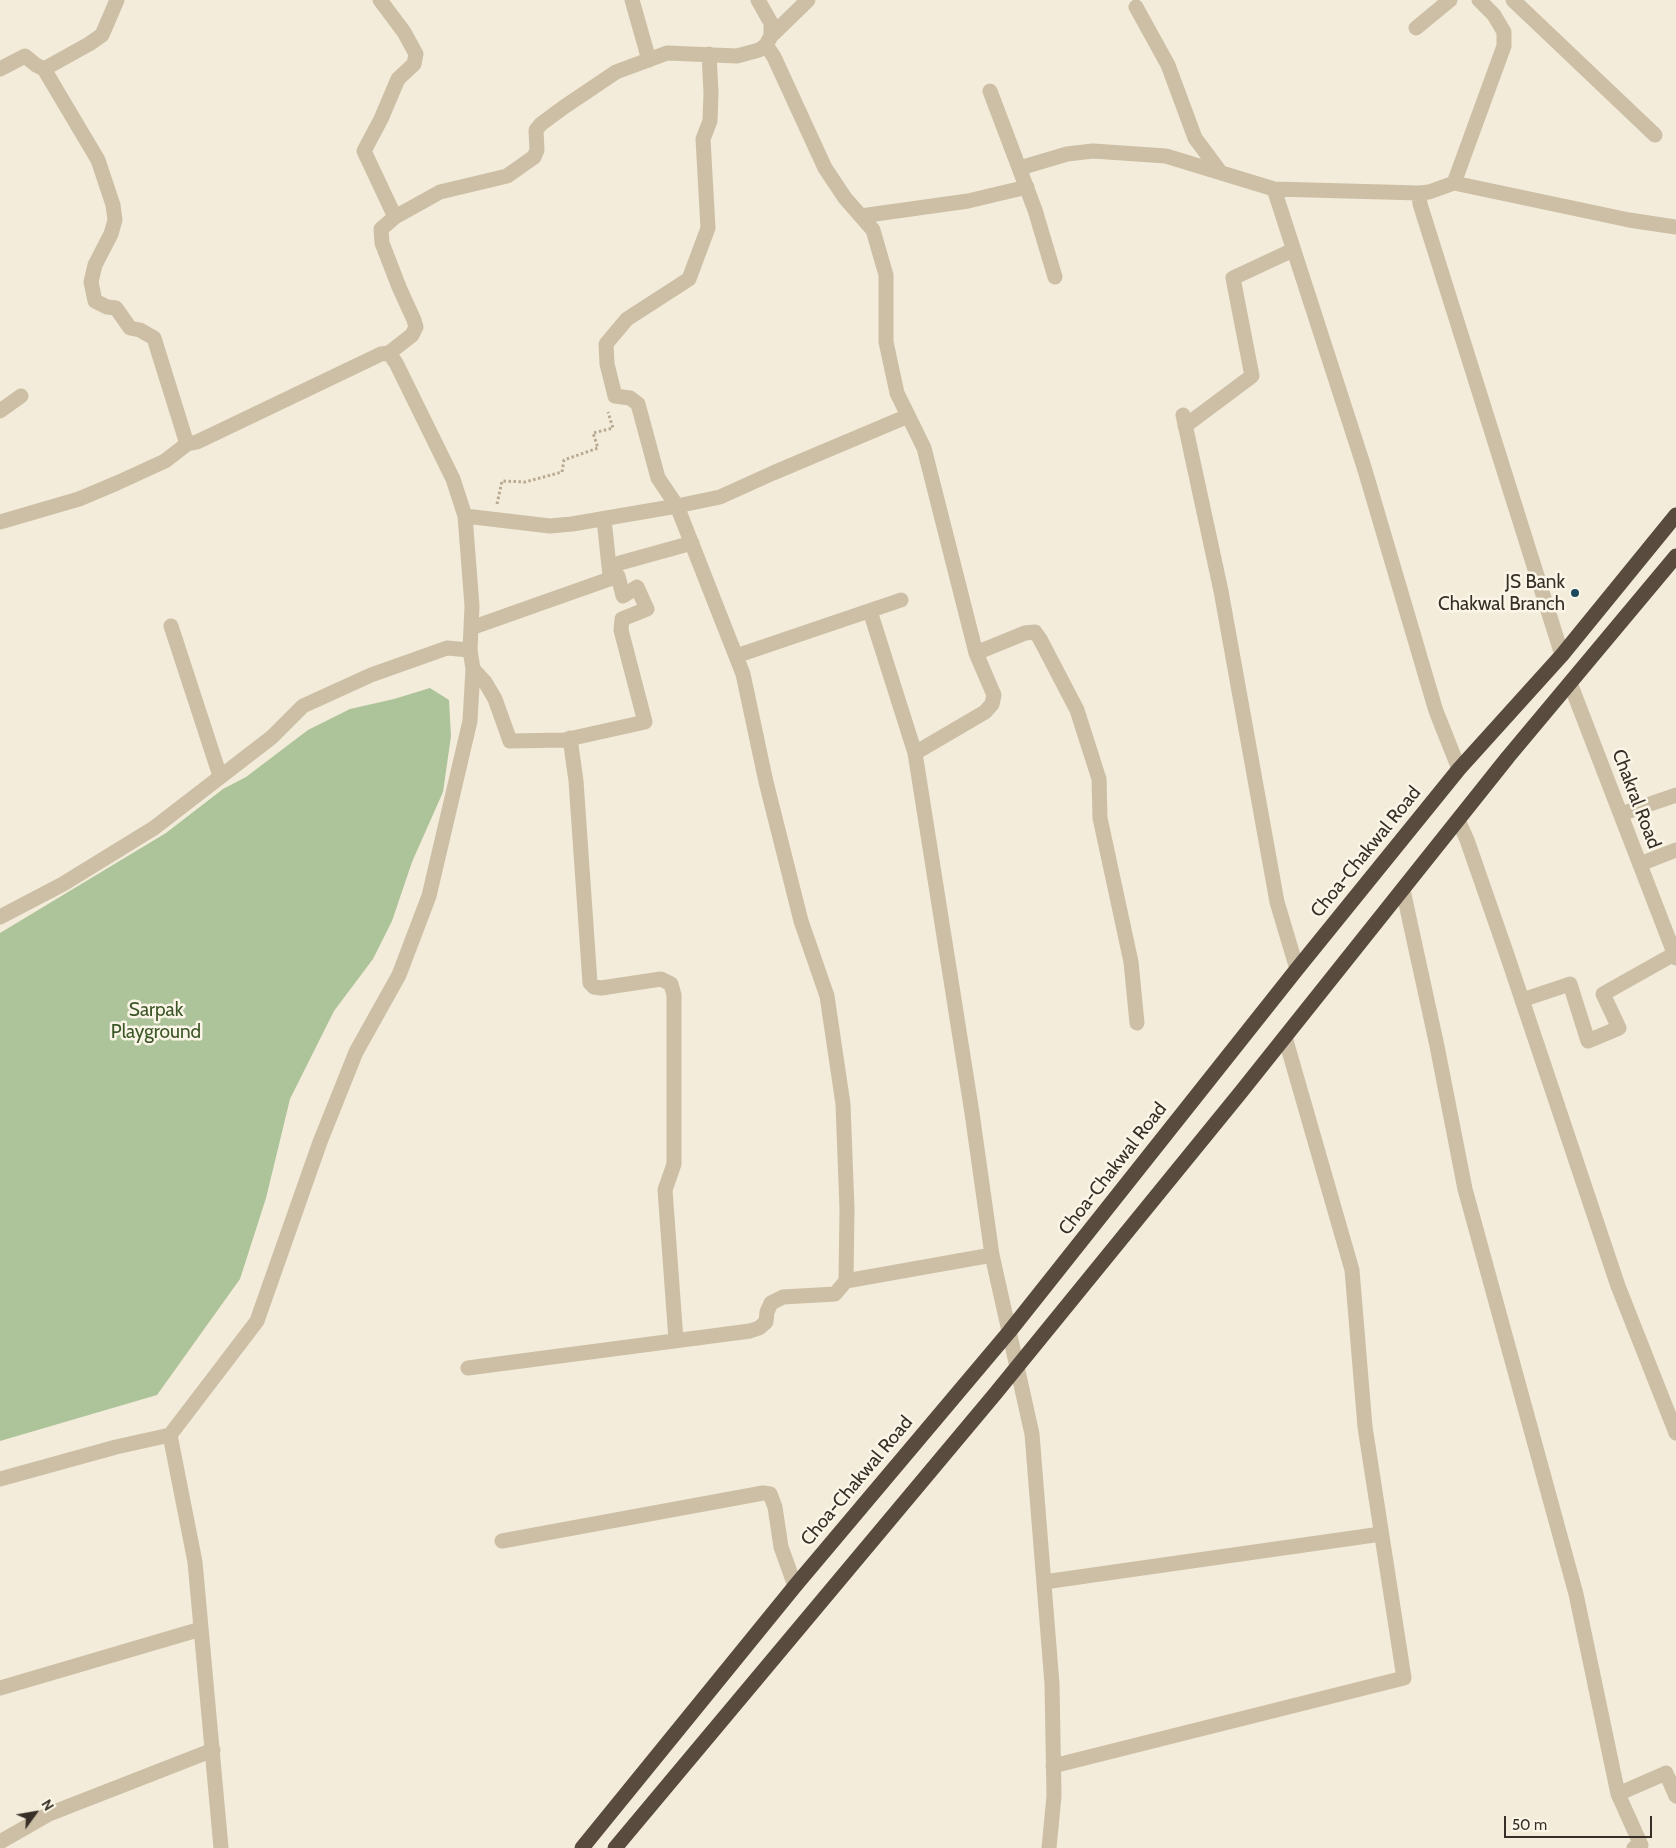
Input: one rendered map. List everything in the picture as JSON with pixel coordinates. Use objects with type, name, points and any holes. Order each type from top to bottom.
[{"type":"highway","name":"Choa-Chakwal Road","points":[[582,1848],[795,1586],[1009,1332],[1459,768],[1562,655],[1676,515]]},
{"type":"highway","points":[[615,1848],[1017,1367],[1285,1037],[1458,820],[1676,556]]},
{"type":"street","points":[[44,69],[102,35],[117,0]]},
{"type":"street","points":[[380,0],[404,32],[416,54],[414,64],[398,79],[381,119],[364,151],[395,217]]},
{"type":"street","points":[[632,0],[649,60]]},
{"type":"street","points":[[758,0],[771,23],[768,40],[774,57],[825,168],[845,198],[873,230],[886,275],[886,342],[897,393],[924,448],[976,653],[994,695],[992,704],[985,712],[915,753]]},
{"type":"street","points":[[0,522],[79,499],[117,483],[164,460],[188,444],[197,442],[381,354],[389,353],[412,335],[416,327],[382,243],[381,229],[395,217],[440,192],[507,176],[534,157],[537,150],[536,130],[540,124],[616,72],[667,53],[737,56],[760,50],[808,0]]},
{"type":"street","points":[[1416,28],[1450,0]]},
{"type":"street","points":[[1454,184],[1504,46],[1504,32],[1494,15],[1479,0]]},
{"type":"street","points":[[1513,0],[1654,135]]},
{"type":"street","points":[[1136,7],[1168,65],[1196,138],[1221,173]]},
{"type":"street","points":[[468,1368],[750,1331],[759,1328],[766,1322],[767,1312],[771,1303],[783,1297],[835,1294],[846,1281],[847,1208],[843,1104],[827,996],[801,921],[766,782],[743,674],[677,506],[658,478],[638,404],[630,398],[615,396],[607,364],[606,344],[628,319],[689,279],[708,228],[703,139],[710,121],[712,93],[709,54]]},
{"type":"street","points":[[0,69],[25,56],[44,69],[98,160],[113,205],[115,220],[111,234],[95,265],[91,282],[95,301],[107,307],[116,308],[130,328],[140,330],[154,338],[188,444]]},
{"type":"street","points":[[990,91],[1027,187],[1055,277]]},
{"type":"street","points":[[1020,168],[1067,154],[1093,150],[1166,156],[1274,189],[1420,193],[1454,184],[1628,220],[1676,227]]},
{"type":"street","points":[[861,216],[968,201],[1027,187]]},
{"type":"street","points":[[1274,189],[1364,467],[1436,711],[1459,768]]},
{"type":"street","points":[[1420,193],[1420,204],[1562,655]]},
{"type":"street","points":[[1293,250],[1233,278],[1252,376],[1184,421],[1221,591],[1277,902],[1297,969]]},
{"type":"street","points":[[0,1479],[116,1447],[170,1435],[256,1322],[320,1142],[356,1052],[399,975],[429,896],[470,721],[473,669],[470,650],[472,606],[465,516],[453,479],[396,363],[389,353]]},
{"type":"street","points":[[0,411],[21,396]]},
{"type":"street","points":[[465,516],[550,526],[604,519],[720,497],[908,416]]},
{"type":"street","points":[[604,519],[610,572]]},
{"type":"street","points":[[471,628],[610,572],[692,543]]},
{"type":"street","points":[[473,669],[485,682],[495,699],[510,741],[570,738],[645,722],[621,630],[622,619],[648,609],[637,587],[623,596],[618,576],[610,572]]},
{"type":"street","points":[[736,656],[901,600]]},
{"type":"street","points":[[870,611],[915,753],[972,1113],[992,1255],[1032,1434],[1052,1684],[1054,1796],[1050,1848]]},
{"type":"street","points":[[172,626],[220,776]]},
{"type":"street","points":[[976,653],[1025,632],[1035,632],[1077,710],[1099,779],[1100,818],[1131,962],[1137,1023]]},
{"type":"street","points":[[0,917],[63,884],[154,828],[272,737],[303,706],[371,675],[447,648],[470,650]]},
{"type":"street","name":"Chakral Road","points":[[1570,683],[1675,955]]},
{"type":"street","points":[[570,738],[576,781],[590,983],[594,988],[601,988],[661,979],[671,984],[674,995],[674,1164],[665,1190],[676,1340]]},
{"type":"street","points":[[1620,814],[1676,795]]},
{"type":"street","points":[[1458,820],[1522,1000],[1618,1286],[1676,1434]]},
{"type":"street","points":[[1640,864],[1676,850]]},
{"type":"street","points":[[1403,890],[1437,1046],[1465,1189],[1576,1594],[1618,1794],[1642,1845],[1634,1848]]},
{"type":"street","points":[[1522,1000],[1570,984],[1588,1041],[1619,1028],[1603,994],[1675,955]]},
{"type":"street","points":[[1054,1766],[1404,1678],[1365,1427],[1352,1270],[1285,1037]]},
{"type":"street","points":[[846,1281],[992,1255]]},
{"type":"street","points":[[170,1435],[195,1562],[221,1848]]},
{"type":"street","points":[[502,1541],[763,1493],[770,1494],[775,1507],[781,1548],[795,1586]]},
{"type":"street","points":[[1044,1582],[1381,1534]]},
{"type":"street","points":[[0,1688],[202,1629]]},
{"type":"street","points":[[0,1842],[49,1814],[213,1750]]},
{"type":"street","points":[[1618,1794],[1666,1773],[1676,1796]]},
{"type":"path","points":[[495,520],[496,505],[502,481],[525,482],[562,472],[564,460],[598,448],[593,434],[613,428],[608,408],[615,396]]},
{"type":"green space","name":"Sarpak Playground","points":[[430,688],[449,700],[451,736],[443,792],[412,862],[392,921],[373,959],[334,1011],[290,1099],[266,1198],[240,1279],[157,1395],[0,1441],[0,933],[166,833],[223,789],[246,777],[308,730],[350,709]]},
{"type":"place","name":"JS Bank Chakwal Branch","points":[[1575,593]]}]
